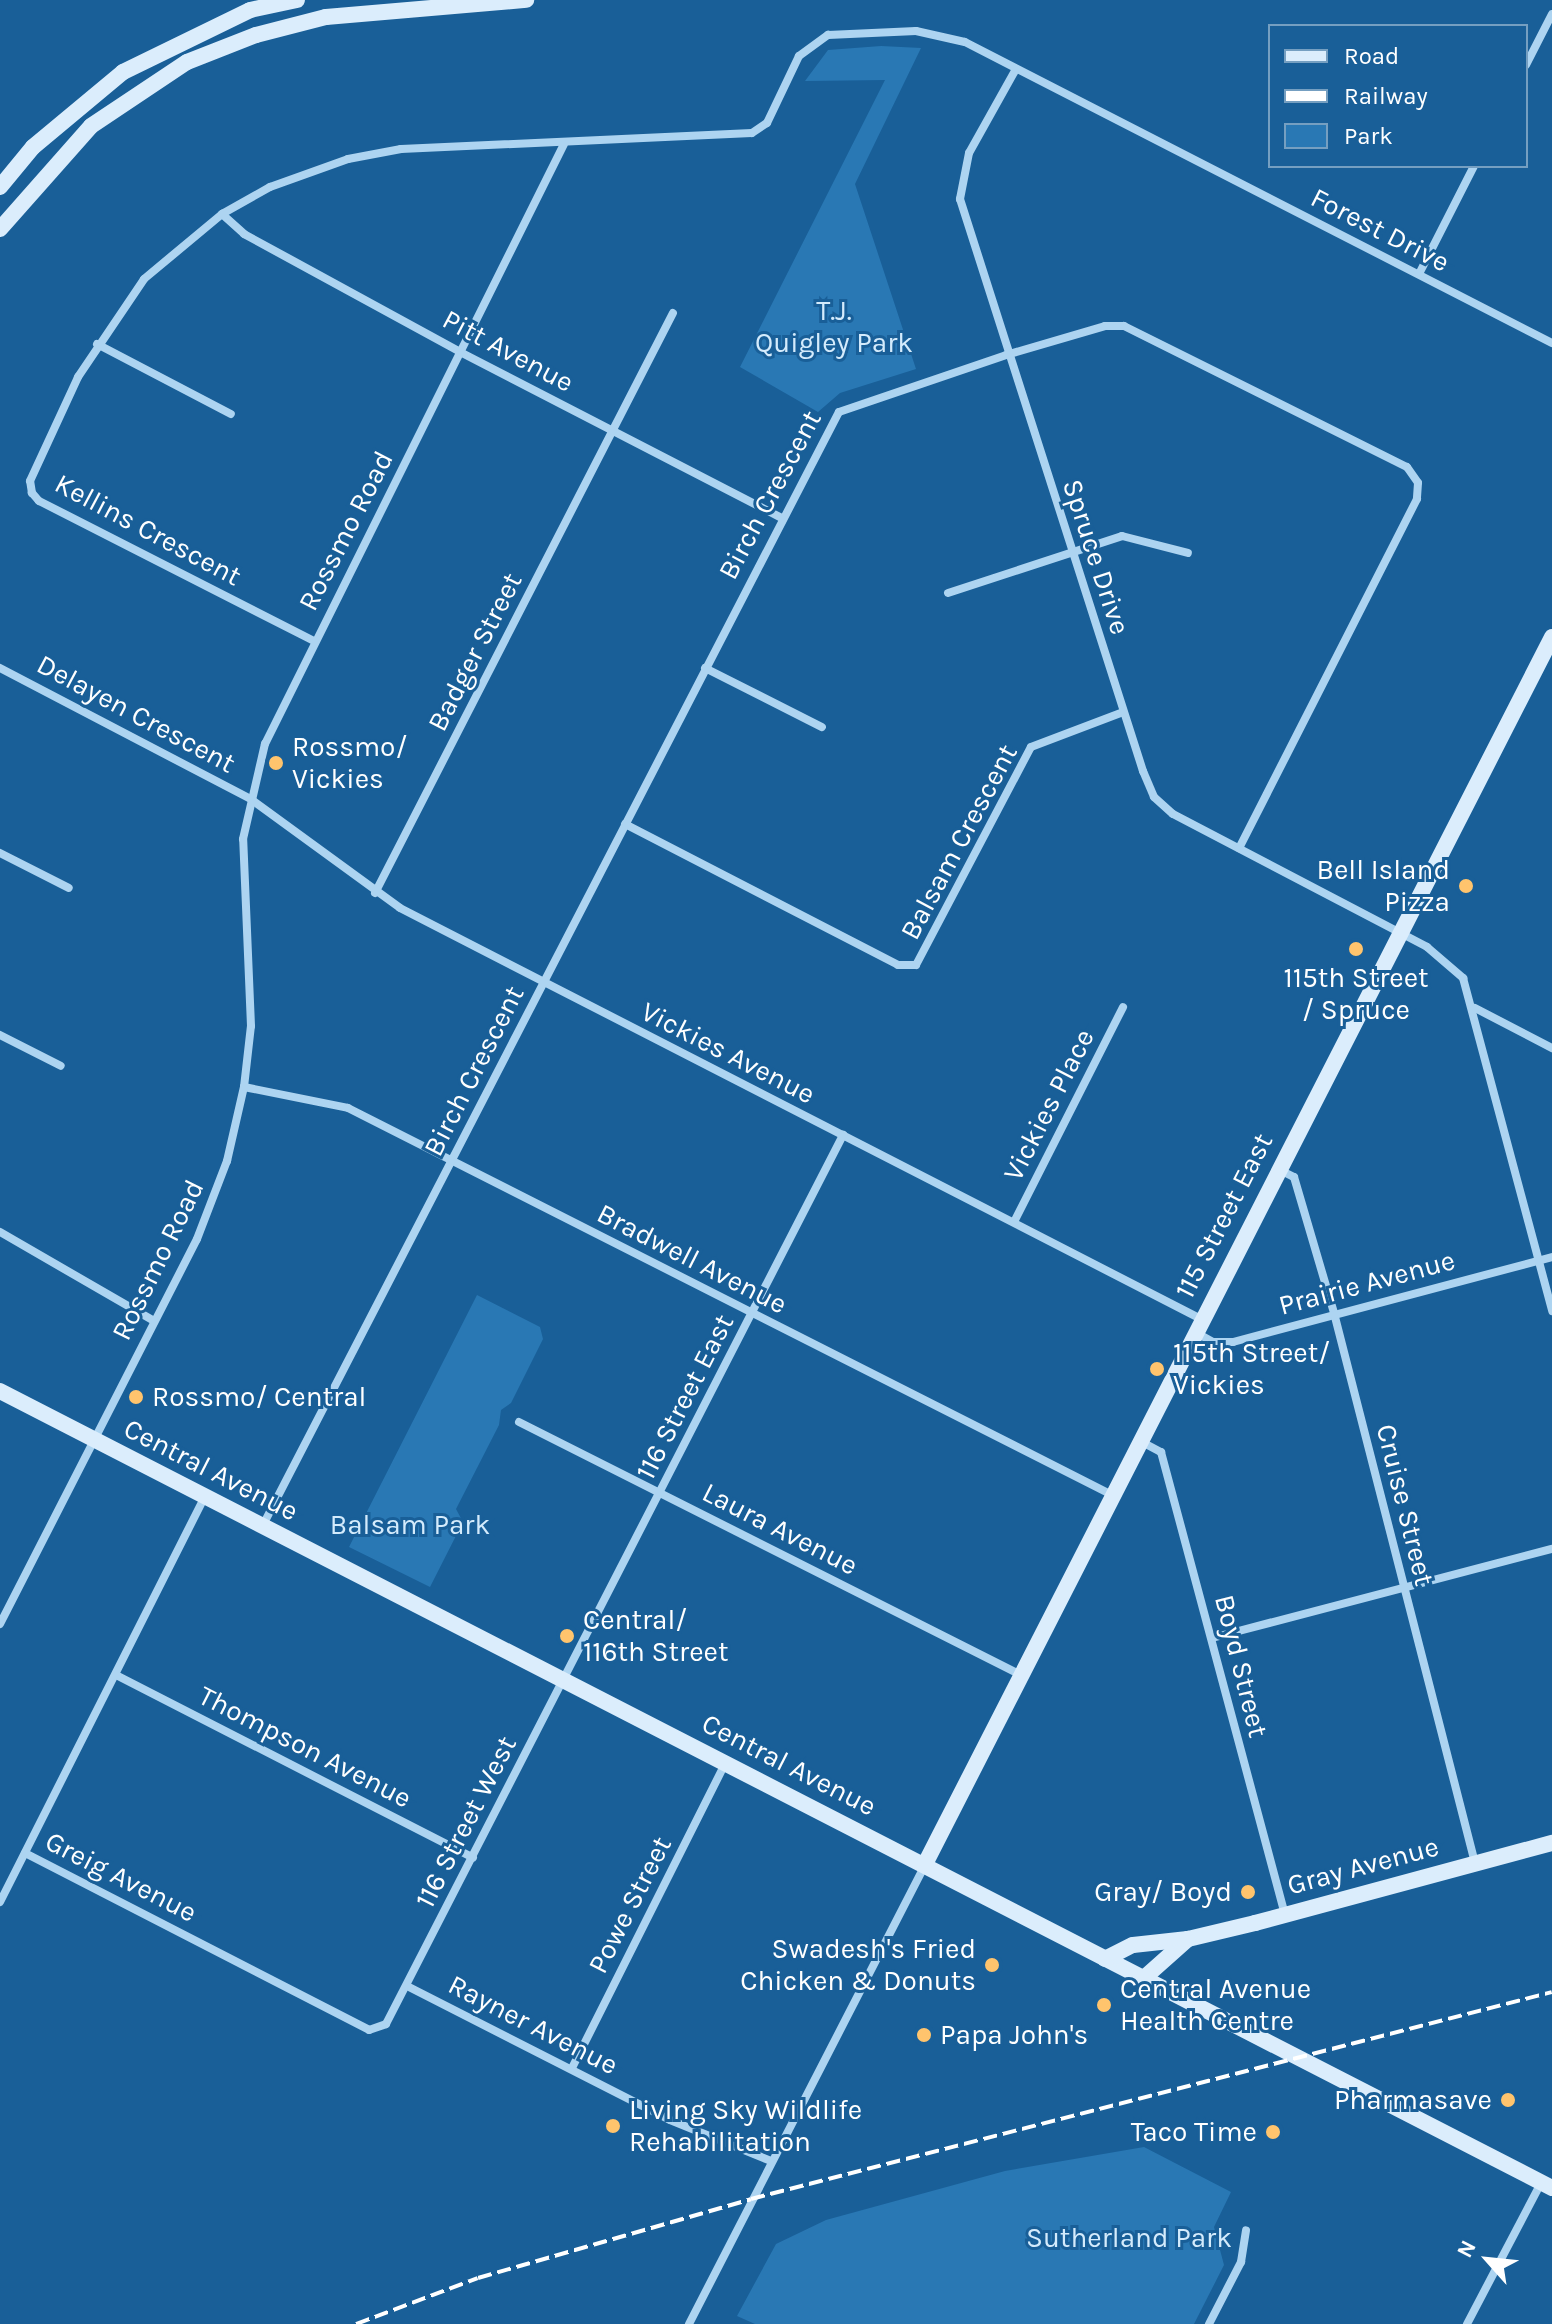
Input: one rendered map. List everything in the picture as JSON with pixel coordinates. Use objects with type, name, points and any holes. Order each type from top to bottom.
[{"type":"main road","points":[[0,187],[33,147],[123,72],[250,10],[297,0]]},
{"type":"main road","points":[[0,229],[91,126],[187,62],[256,35],[326,17],[526,0]]},
{"type":"main road","name":"115 Street East","points":[[925,1864],[1398,932],[1552,637]]},
{"type":"main road","name":"Central Avenue","points":[[0,1391],[1547,2185]]},
{"type":"main road","name":"Gray Avenue","points":[[1105,1959],[1133,1945],[1188,1939],[1552,1843]]},
{"type":"main road","name":"Gray Avenue","points":[[1144,1978],[1188,1939]]},
{"type":"street","points":[[1528,61],[1552,14]]},
{"type":"street","points":[[564,144],[752,133],[767,123],[799,56],[818,39],[839,33],[932,33],[965,42],[1016,69]]},
{"type":"street","name":"Forest Drive","points":[[1016,69],[1552,343]]},
{"type":"street","name":"Spruce Drive","points":[[1016,69],[969,153],[959,183],[960,199],[1006,355],[1123,712],[1154,797],[1173,814],[1427,947],[1463,978],[1475,1008],[1552,1311]]},
{"type":"street","name":"Kellins Crescent","points":[[314,641],[39,501],[32,493],[36,465],[97,344],[144,279],[222,214],[298,175],[375,153],[564,144]]},
{"type":"street","name":"Rossmo Road","points":[[0,1624],[208,1215],[244,1087],[252,996],[242,867],[252,800],[265,744],[564,144]]},
{"type":"street","points":[[1419,274],[1473,168]]},
{"type":"street","name":"Pitt Avenue","points":[[222,214],[244,234],[462,353],[781,518]]},
{"type":"street","name":"Badger Street","points":[[375,893],[673,313]]},
{"type":"street","name":"Birch Crescent","points":[[263,1526],[781,518],[839,412],[1006,355],[1105,326],[1133,328],[1414,475],[1417,499],[1410,514],[1239,848]]},
{"type":"street","points":[[97,344],[231,414]]},
{"type":"street","points":[[948,593],[1122,536],[1188,553]]},
{"type":"street","name":"Delayen Crescent","points":[[0,668],[252,800]]},
{"type":"street","points":[[705,668],[822,727]]},
{"type":"street","name":"Balsam Crescent","points":[[625,824],[898,965],[916,965],[1031,747],[1123,712]]},
{"type":"street","name":"Vickies Avenue","points":[[252,800],[375,893],[544,984],[1014,1222],[1198,1325]]},
{"type":"street","points":[[0,853],[69,888]]},
{"type":"street","name":"Vickies Place","points":[[1014,1222],[1123,1007]]},
{"type":"street","points":[[1475,1008],[1552,1048]]},
{"type":"street","points":[[0,1035],[61,1066]]},
{"type":"street","name":"Bradwell Avenue","points":[[244,1087],[348,1108],[1112,1495]]},
{"type":"street","name":"116 Street East","points":[[564,1678],[843,1135]]},
{"type":"street","name":"Cruise Street","points":[[1278,1169],[1294,1177],[1334,1313],[1475,1863]]},
{"type":"street","points":[[0,1232],[154,1321]]},
{"type":"street","name":"Prairie Avenue","points":[[1198,1325],[1213,1342],[1233,1342],[1552,1257]]},
{"type":"street","name":"Laura Avenue","points":[[519,1422],[1021,1675]]},
{"type":"street","name":"Boyd Street","points":[[1140,1441],[1161,1452],[1285,1915]]},
{"type":"street","name":"Greig Avenue","points":[[205,1497],[25,1853],[369,2030],[386,2024],[407,1986]]},
{"type":"street","points":[[1212,1638],[1552,1549]]},
{"type":"street","name":"Thompson Avenue","points":[[116,1675],[473,1858]]},
{"type":"street","name":"116 Street West","points":[[407,1986],[564,1678]]},
{"type":"street","name":"Powe Street","points":[[572,2068],[726,1762]]},
{"type":"street","points":[[0,1902],[25,1853]]},
{"type":"street","points":[[689,2324],[925,1864]]},
{"type":"street","name":"Rayner Avenue","points":[[407,1986],[670,2120],[771,2161]]},
{"type":"street","points":[[1467,2324],[1547,2185]]},
{"type":"street","points":[[1209,2324],[1241,2262],[1246,2230]]},
{"type":"green space","name":"T.J. Quigley Park","points":[[881,46],[921,48],[855,184],[916,369],[840,393],[818,412],[740,367],[885,80],[805,81],[828,50]]},
{"type":"green space","name":"Balsam Park","points":[[477,1295],[540,1327],[543,1339],[511,1403],[501,1410],[499,1425],[456,1509],[463,1522],[430,1587],[349,1547]]},
{"type":"green space","name":"Sutherland Park","points":[[1144,2147],[1231,2192],[1214,2227],[1224,2265],[1194,2324],[755,2324],[737,2316],[776,2244],[826,2220],[1005,2171]]},
{"type":"railway","points":[[356,2324],[478,2278],[751,2199],[1552,1992]]},
{"type":"place","name":"Rossmo/ Vickies","points":[[276,763]]},
{"type":"place","name":"Bell Island Pizza","points":[[1466,886]]},
{"type":"place","name":"115th Street / Spruce","points":[[1356,949]]},
{"type":"place","name":"115th Street/ Vickies","points":[[1157,1369]]},
{"type":"place","name":"Rossmo/ Central","points":[[136,1397]]},
{"type":"place","name":"Central/ 116th Street","points":[[567,1636]]},
{"type":"place","name":"Gray/ Boyd","points":[[1248,1892]]},
{"type":"place","name":"Swadesh's Fried Chicken & Donuts","points":[[992,1965]]},
{"type":"place","name":"Central Avenue Health Centre","points":[[1104,2005]]},
{"type":"place","name":"Papa John's","points":[[924,2035]]},
{"type":"place","name":"Pharmasave","points":[[1508,2100]]},
{"type":"place","name":"Living Sky Wildlife Rehabilitation","points":[[613,2126]]},
{"type":"place","name":"Taco Time","points":[[1273,2132]]}]
